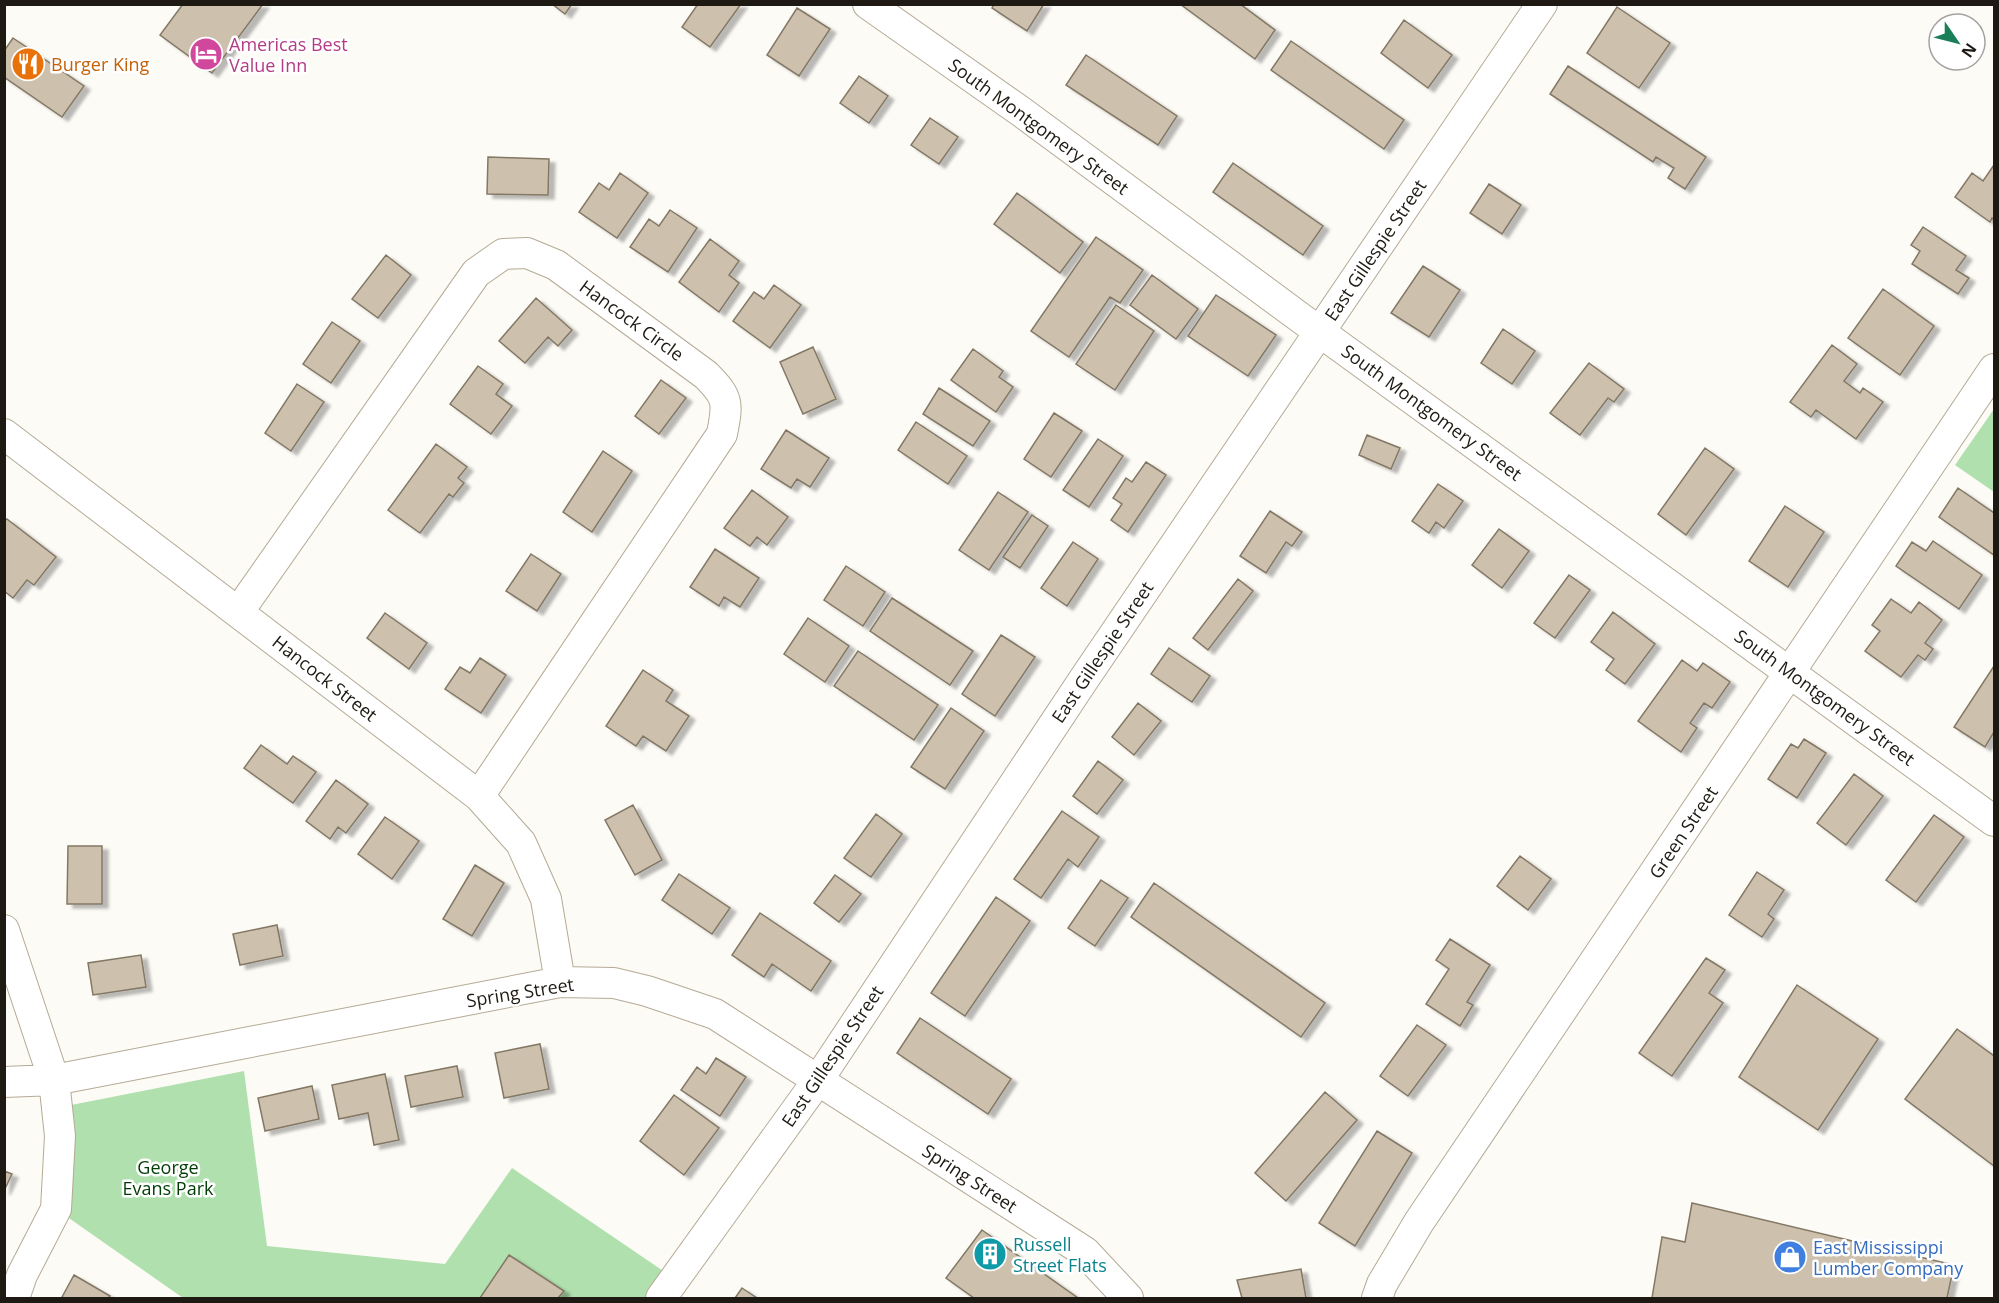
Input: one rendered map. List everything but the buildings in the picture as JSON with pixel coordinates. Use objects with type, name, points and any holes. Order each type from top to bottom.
[{"type":"street","name":"South Montgomery Street","points":[[868,4],[1023,113],[1319,331],[1995,821]]},
{"type":"street","name":"East Gillespie Street","points":[[661,1299],[818,1080],[1002,801],[1542,4]]},
{"type":"street","name":"Hancock Circle","points":[[239,611],[476,273],[503,254],[527,253],[556,266],[706,375],[723,391],[727,409],[722,434],[479,796]]},
{"type":"street","name":"Green Street","points":[[1377,1299],[1382,1284],[1425,1214],[1995,369]]},
{"type":"street","name":"Hancock Street","points":[[4,434],[479,796],[521,843],[546,899],[560,982]]},
{"type":"street","points":[[4,930],[54,1080],[60,1136],[56,1209],[22,1275],[15,1299]]},
{"type":"street","name":"Spring Street","points":[[4,1082],[54,1080],[560,982],[614,983],[648,991],[714,1014],[1085,1252],[1128,1299]]},
{"type":"green space","points":[[1994,409],[1994,492],[1955,465]]},
{"type":"green space","name":"George Evans Park","points":[[244,1071],[267,1246],[445,1264],[512,1168],[675,1279],[661,1298],[183,1298],[56,1209],[56,1108]]},
{"type":"place","name":"Americas Best Value Inn","points":[[206,54]]},
{"type":"place","name":"Burger King","points":[[28,64]]},
{"type":"place","name":"Russell Street Flats","points":[[990,1254]]},
{"type":"place","name":"East Mississippi Lumber Company","points":[[1790,1257]]}]
